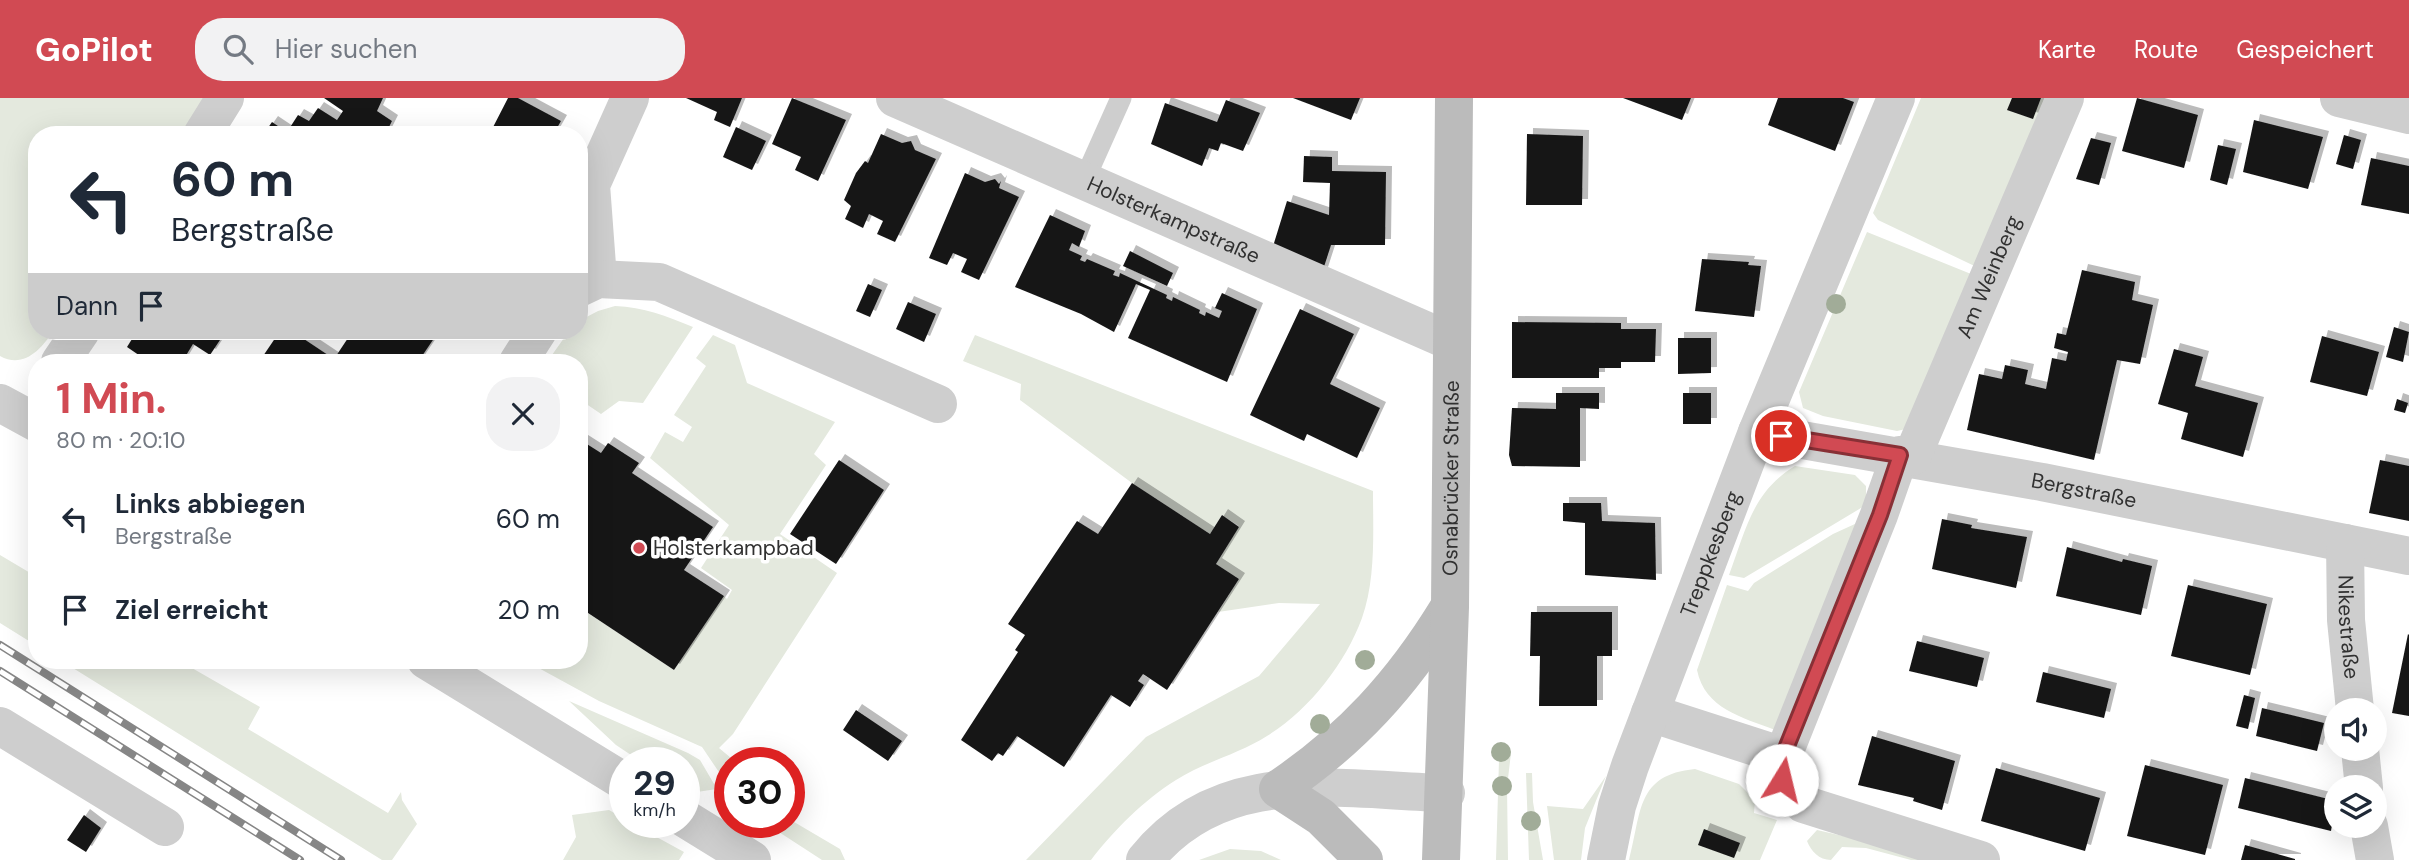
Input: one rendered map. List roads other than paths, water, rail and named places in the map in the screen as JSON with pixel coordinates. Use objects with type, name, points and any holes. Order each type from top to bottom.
[{"type":"main road","name":"Osnabrücker Straße","points":[[1441,860],[1446,793],[1450,607],[1454,98]]},
{"type":"main road","points":[[1364,860],[1321,817],[1278,789],[1323,759],[1367,717],[1425,647],[1450,607]]},
{"type":"street","points":[[208,126],[225,98]]},
{"type":"street","points":[[630,98],[591,185],[589,283],[659,282],[938,404]]},
{"type":"street","name":"Holsterkampstraße","points":[[895,98],[1083,183],[1452,342]]},
{"type":"street","name":"Am Weinberg","points":[[1906,456],[2065,98]]},
{"type":"street","points":[[2339,98],[2409,115]]},
{"type":"street","name":"Treppkesberg","points":[[1606,860],[1617,806],[1650,713],[1757,432],[1893,99]]},
{"type":"street","name":"Bergstraße","points":[[1757,432],[1906,456],[2409,556]]},
{"type":"street","points":[[1906,456],[1783,756],[1782,780],[1803,804],[1981,860]]},
{"type":"street","name":"Nikestraße","points":[[2345,543],[2346,621],[2355,698]]},
{"type":"street","points":[[441,669],[609,772]]},
{"type":"street","points":[[1650,713],[1783,756]]},
{"type":"street","points":[[0,726],[164,827]]},
{"type":"street","points":[[1145,860],[1157,845],[1194,814],[1227,799],[1278,789],[1446,793]]},
{"type":"street","points":[[700,828],[752,860]]},
{"type":"street","points":[[2371,838],[2375,860]]},
{"type":"lane","points":[[1083,183],[1121,98]]},
{"type":"railway","points":[[0,645],[28,663]]},
{"type":"railway","points":[[38,669],[341,860]]},
{"type":"railway","points":[[0,671],[300,860]]},
{"type":"place","name":"Holsterkampbad","points":[[639,548]]}]
